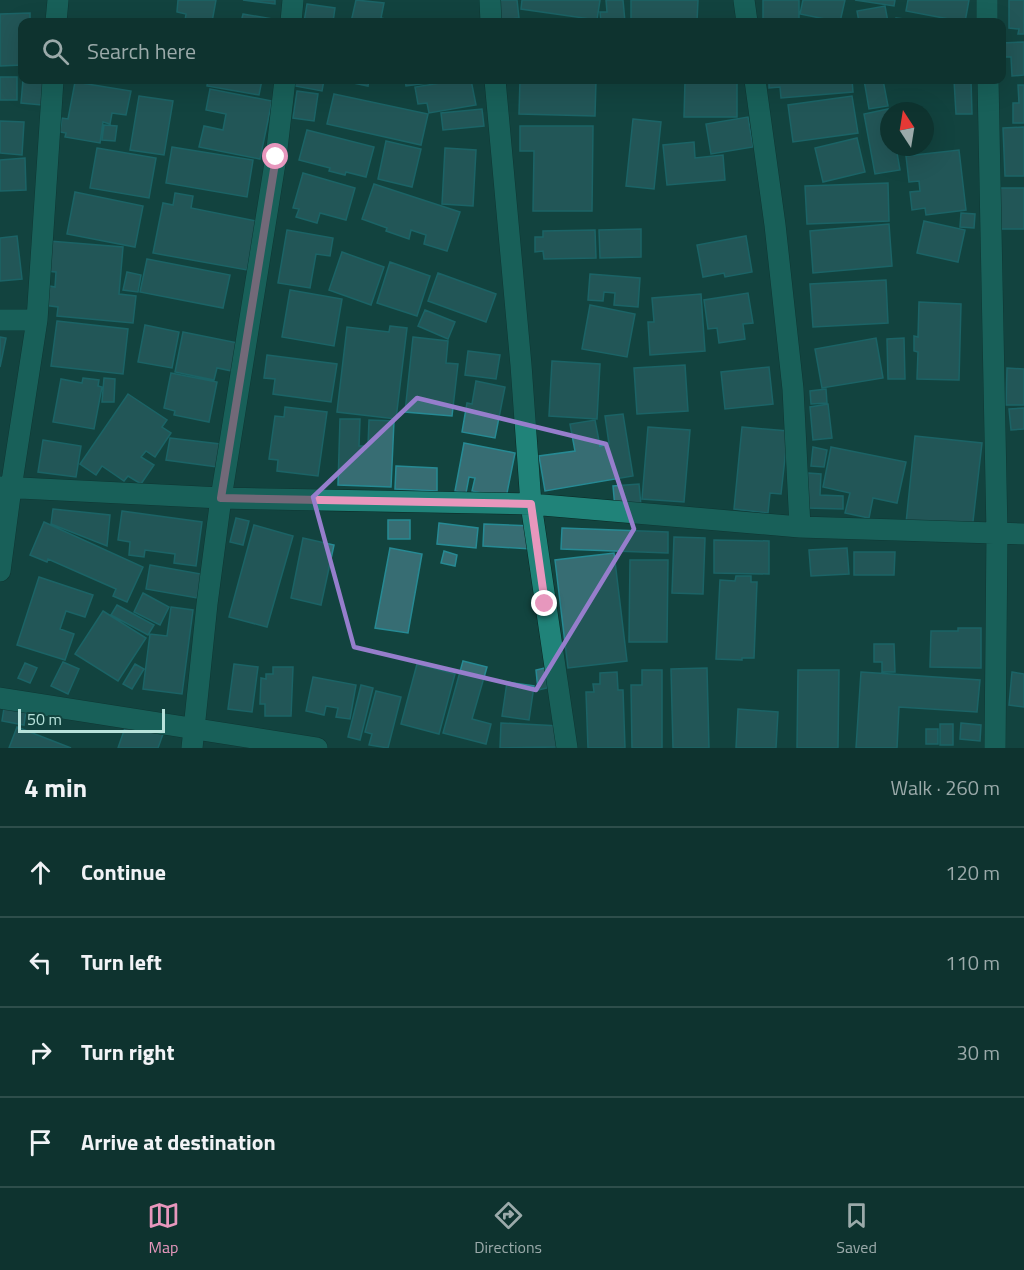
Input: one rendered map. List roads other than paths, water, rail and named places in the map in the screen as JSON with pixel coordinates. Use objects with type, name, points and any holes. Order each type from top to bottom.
[{"type":"street","points":[[56,18],[58,0]]},
{"type":"street","points":[[291,18],[293,0]]},
{"type":"street","points":[[490,0],[491,18]]},
{"type":"street","points":[[744,0],[746,18]]},
{"type":"street","points":[[987,0],[987,18]]},
{"type":"street","points":[[0,571],[5,487],[37,321],[52,84]]},
{"type":"street","points":[[194,738],[207,604],[221,498],[276,157],[285,84]]},
{"type":"street","points":[[495,84],[521,365],[531,504],[567,748]]},
{"type":"street","points":[[756,84],[775,225],[793,389],[800,526]]},
{"type":"street","points":[[988,84],[997,533],[994,748]]},
{"type":"street","points":[[0,320],[37,321]]},
{"type":"street","points":[[5,487],[221,498],[531,504],[800,526],[1024,534]]},
{"type":"street","points":[[0,698],[194,738],[317,748]]}]
